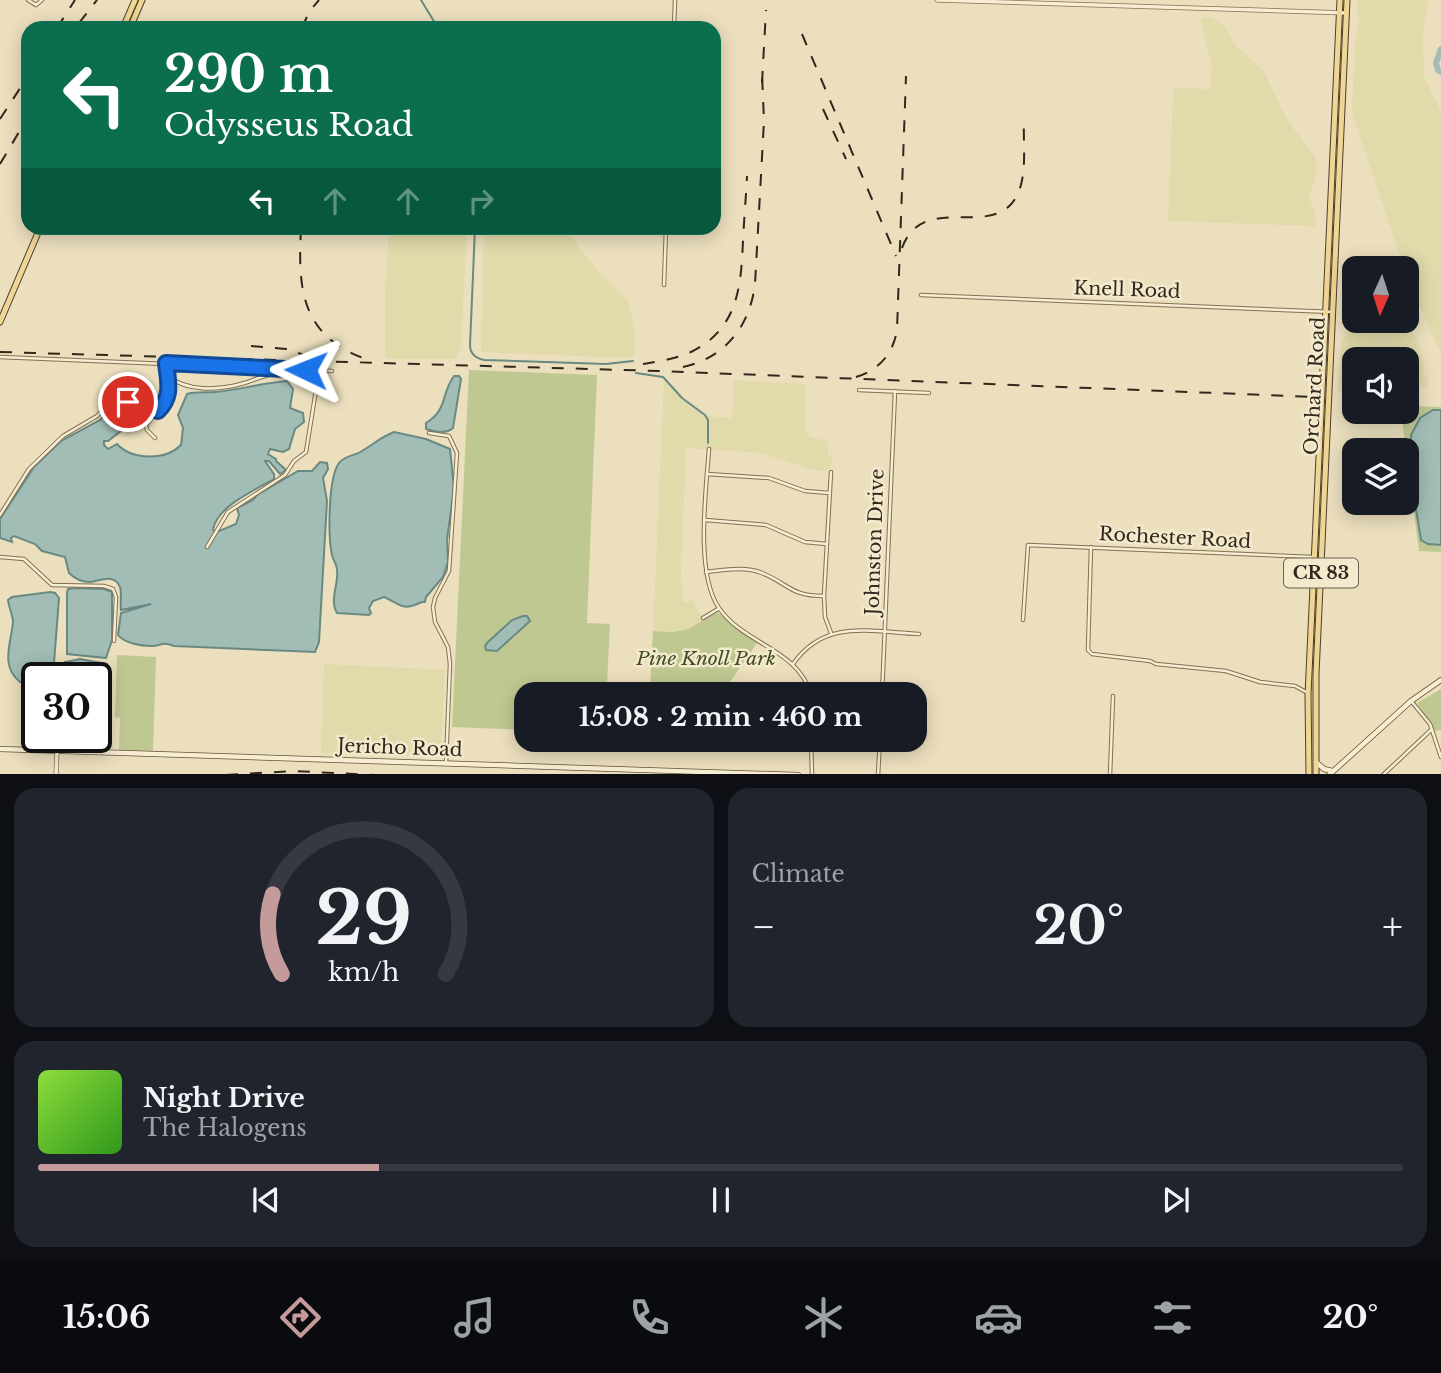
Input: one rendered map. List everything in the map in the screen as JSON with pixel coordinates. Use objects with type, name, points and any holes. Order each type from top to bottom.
[{"type":"main road","points":[[126,21],[135,0]]},
{"type":"main road","points":[[133,21],[142,0]]},
{"type":"main road","name":"Orchard Road","points":[[1309,774],[1308,695],[1333,312],[1343,13],[1340,0]]},
{"type":"main road","name":"Orchard Road","points":[[1316,774],[1318,558],[1325,311],[1343,13],[1347,0]]},
{"type":"main road","points":[[0,322],[37,235]]},
{"type":"main road","points":[[1315,761],[1331,773],[1411,701],[1441,680]]},
{"type":"main road","name":"Jericho Road","points":[[0,749],[21,750]]},
{"type":"main road","name":"Jericho Road","points":[[112,753],[746,774]]},
{"type":"street","points":[[28,0],[36,5],[42,0]]},
{"type":"street","points":[[674,21],[675,0]]},
{"type":"street","points":[[937,0],[1343,13]]},
{"type":"street","points":[[664,285],[666,235]]},
{"type":"street","name":"Knell Road","points":[[921,295],[1333,312]]},
{"type":"street","points":[[0,357],[332,371]]},
{"type":"street","points":[[155,438],[146,428],[147,422],[168,397],[166,363]]},
{"type":"street","points":[[168,376],[185,386],[202,388],[239,385],[277,374],[310,375],[316,379],[308,449],[293,462],[288,473],[228,512],[207,547]]},
{"type":"street","points":[[859,390],[929,393]]},
{"type":"street","name":"Johnston Drive","points":[[882,682],[895,391]]},
{"type":"street","points":[[0,515],[29,469],[63,436],[97,416],[109,404],[137,404],[158,411]]},
{"type":"street","points":[[429,433],[449,436],[457,453],[449,571],[433,607],[435,622],[446,643],[450,664],[446,763]]},
{"type":"street","points":[[709,449],[705,520],[706,572],[710,590],[719,608],[735,625],[793,664],[807,682]]},
{"type":"street","points":[[831,472],[824,596],[825,617],[831,633]]},
{"type":"street","points":[[707,474],[769,478],[805,491],[830,494]]},
{"type":"street","points":[[705,520],[766,525],[805,542],[827,544]]},
{"type":"street","name":"Rochester Road","points":[[1023,620],[1028,545],[1318,558]]},
{"type":"street","points":[[1091,547],[1087,645],[1092,654],[1156,664],[1216,669],[1260,682],[1295,685],[1301,684],[1309,676]]},
{"type":"street","points":[[0,557],[24,559],[52,585],[104,586],[113,589],[116,597],[114,641]]},
{"type":"street","points":[[706,572],[749,570],[764,574],[793,592],[824,596]]},
{"type":"street","points":[[704,618],[719,608]]},
{"type":"street","points":[[793,664],[810,645],[831,633],[919,634]]},
{"type":"street","points":[[1295,685],[1308,695]]},
{"type":"street","points":[[1110,774],[1113,696]]},
{"type":"street","points":[[1411,701],[1432,729],[1441,757]]},
{"type":"street","points":[[1384,774],[1432,729]]},
{"type":"street","points":[[811,752],[812,774]]},
{"type":"street","points":[[878,774],[879,752]]},
{"type":"street","points":[[56,774],[57,753]]},
{"type":"shaded area","points":[[1357,0],[1428,0],[1423,35],[1424,77],[1441,111],[1441,354],[1419,304],[1419,256],[1400,256],[1355,122],[1352,108],[1355,42],[1359,24]]},
{"type":"shaded area","points":[[1210,17],[1225,26],[1234,44],[1263,70],[1288,121],[1315,157],[1317,170],[1309,197],[1316,216],[1315,226],[1168,221],[1173,97],[1175,88],[1210,89],[1212,67],[1201,19]]},
{"type":"shaded area","points":[[389,235],[467,235],[461,346],[456,359],[391,359],[385,356]]},
{"type":"shaded area","points":[[484,235],[571,235],[597,270],[629,302],[634,328],[634,355],[626,358],[481,352]]},
{"type":"shaded area","points":[[1348,333],[1413,333],[1420,348],[1424,364],[1423,377],[1428,377],[1427,386],[1419,387],[1419,347],[1342,347],[1342,391],[1338,391],[1341,344]]},
{"type":"shaded area","points":[[734,380],[805,384],[805,430],[810,437],[828,441],[828,455],[833,455],[832,464],[827,471],[813,470],[761,453],[686,448],[681,571],[683,603],[693,600],[703,620],[688,629],[673,632],[653,631],[664,381],[704,416],[732,418]]},
{"type":"shaded area","points":[[324,664],[445,670],[441,755],[321,753]]},
{"type":"green space","points":[[469,370],[597,375],[587,623],[610,624],[607,682],[514,682],[514,729],[452,727]]},
{"type":"green space","points":[[1419,406],[1441,407],[1441,552],[1419,551],[1414,515],[1419,515],[1419,438],[1404,438],[1403,424],[1419,424]]},
{"type":"green space","name":"Pine Knoll Park","points":[[717,612],[757,643],[730,682],[650,682],[653,631],[673,632],[688,629]]},
{"type":"green space","points":[[117,655],[156,657],[153,751],[119,750],[120,718],[115,717]]},
{"type":"green space","points":[[1441,689],[1441,730],[1435,731],[1417,703]]},
{"type":"water","points":[[454,376],[461,379],[453,428],[444,432],[426,429],[426,423],[438,413]]},
{"type":"water","points":[[287,381],[293,389],[290,408],[303,413],[304,422],[295,429],[289,449],[283,452],[270,449],[268,454],[286,470],[280,474],[269,461],[265,461],[274,474],[274,479],[229,507],[221,514],[213,530],[217,532],[236,524],[239,515],[237,508],[257,495],[298,471],[312,471],[320,462],[327,463],[328,469],[323,478],[327,501],[319,642],[315,652],[166,644],[147,646],[128,642],[118,635],[121,613],[151,604],[121,610],[121,589],[115,580],[81,580],[69,573],[65,557],[42,551],[35,544],[14,536],[11,538],[12,542],[0,538],[0,519],[34,467],[61,441],[100,420],[111,408],[122,407],[130,410],[121,431],[104,441],[104,445],[108,449],[117,444],[140,456],[158,456],[181,445],[183,428],[178,415],[187,394]]},
{"type":"water","points":[[1433,410],[1441,410],[1441,545],[1428,544],[1421,540],[1417,515],[1419,438],[1411,438],[1420,418]]},
{"type":"water","points":[[394,432],[426,439],[450,449],[454,488],[447,540],[448,562],[443,577],[426,597],[425,602],[405,607],[384,597],[373,601],[369,615],[337,613],[334,597],[337,570],[330,535],[331,494],[335,471],[344,458],[359,453]]},
{"type":"water","points":[[68,589],[104,589],[112,592],[112,640],[106,658],[67,654],[67,593]]},
{"type":"water","points":[[50,592],[59,598],[54,662],[21,662],[21,682],[14,676],[8,662],[13,622],[8,600],[12,597]]},
{"type":"water","points":[[527,616],[530,621],[497,651],[486,650],[488,642],[512,620]]},
{"type":"water","points":[[80,659],[96,662],[65,662]]},
{"type":"waterway","points":[[421,0],[434,21]]},
{"type":"waterway","points":[[1441,49],[1436,63],[1441,72]]},
{"type":"waterway","points":[[475,235],[470,345],[474,355],[484,360],[606,364],[633,361]]},
{"type":"waterway","points":[[636,373],[663,377],[682,398],[705,415],[708,420],[708,443]]},
{"type":"railway","points":[[62,21],[75,0]]},
{"type":"railway","points":[[81,21],[97,0]]},
{"type":"railway","points":[[305,21],[319,0]]},
{"type":"railway","points":[[762,83],[766,10]]},
{"type":"railway","points":[[802,34],[896,256]]},
{"type":"railway","points":[[683,367],[698,363],[723,348],[741,326],[752,299],[764,121],[762,74]]},
{"type":"railway","points":[[856,377],[872,370],[884,360],[897,330],[906,76]]},
{"type":"railway","points":[[0,119],[21,87]]},
{"type":"railway","points":[[823,109],[846,159]]},
{"type":"railway","points":[[902,248],[912,231],[927,221],[979,217],[995,214],[1009,206],[1019,191],[1023,174],[1024,120]]},
{"type":"railway","points":[[0,164],[21,129]]},
{"type":"railway","points":[[643,364],[691,352],[707,343],[728,319],[741,275],[747,176]]},
{"type":"railway","points":[[301,235],[303,289],[315,322],[326,336],[342,348],[363,358]]},
{"type":"railway","points":[[251,346],[286,349],[304,355]]},
{"type":"railway","points":[[0,352],[659,371],[1316,397]]},
{"type":"railway","points":[[243,774],[293,771],[354,774]]},
{"type":"route","points":[[128,402],[158,411],[164,405],[169,391],[166,363],[306,370]]}]
